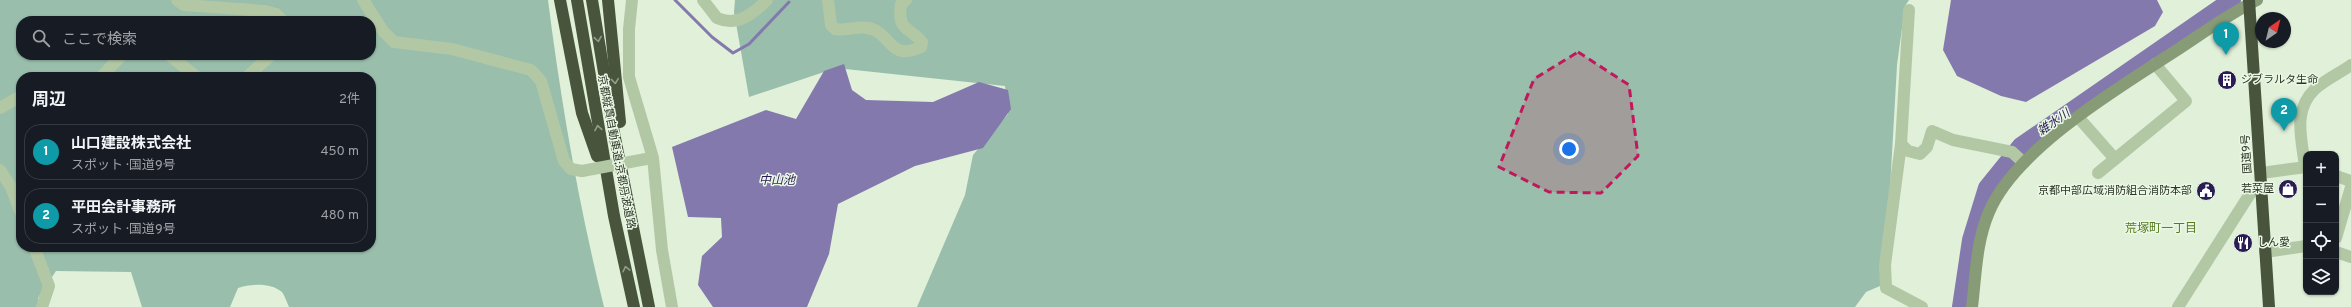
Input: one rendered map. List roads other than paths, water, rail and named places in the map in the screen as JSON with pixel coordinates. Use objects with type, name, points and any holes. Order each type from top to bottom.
[{"type":"highway","points":[[560,0],[582,113],[609,189]]},
{"type":"highway","name":"京都縦貫自動車道;京都丹波道路","points":[[577,0],[609,189],[634,307]]},
{"type":"highway","name":"京都縦貫自動車道;京都丹波道路","points":[[592,0],[614,133],[649,307]]},
{"type":"highway","points":[[608,0],[618,108],[649,307]]},
{"type":"highway","name":"国道9号","points":[[2252,1],[2261,186],[2269,307]]},
{"type":"street","points":[[177,0],[184,5],[265,11],[278,16]]},
{"type":"street","points":[[363,0],[373,16]]},
{"type":"street","points":[[632,0],[629,29],[629,77],[649,159],[672,307]]},
{"type":"street","points":[[703,0],[717,18],[724,22],[734,22],[740,20],[767,0]]},
{"type":"street","points":[[828,0],[831,25],[835,29],[870,28],[880,35],[893,48],[908,52],[921,47],[922,42],[907,32],[899,16],[901,4],[906,0]]},
{"type":"street","points":[[1972,307],[1980,238],[1989,211],[2004,187],[2024,163],[2078,117],[2155,64],[2252,1]]},
{"type":"street","points":[[1909,10],[1901,144],[1885,265],[1886,288],[1922,307]]},
{"type":"street","points":[[376,20],[383,31],[394,42],[452,49],[531,70],[541,81],[564,161],[571,169],[582,171],[649,159]]},
{"type":"street","points":[[106,72],[117,60]]},
{"type":"street","points":[[175,60],[191,72]]},
{"type":"street","points":[[252,72],[266,60]]},
{"type":"street","points":[[2098,173],[2186,101],[2155,64]]},
{"type":"street","points":[[2304,151],[2299,118],[2306,100],[2316,88],[2351,65]]},
{"type":"street","points":[[0,108],[16,99]]},
{"type":"street","points":[[2078,117],[2115,159]]},
{"type":"street","points":[[1901,144],[1908,151],[1920,154],[1927,147],[1932,131],[1953,140],[2012,152],[2024,163]]},
{"type":"street","points":[[2261,173],[2303,167]]},
{"type":"street","points":[[0,170],[11,187],[16,200]]},
{"type":"street","points":[[2339,177],[2351,181]]},
{"type":"street","points":[[2178,307],[2253,189],[2261,186]]},
{"type":"street","points":[[2339,228],[2351,187]]},
{"type":"street","points":[[2265,252],[2303,246]]},
{"type":"street","points":[[36,252],[49,286],[42,307]]},
{"type":"street","points":[[2339,253],[2351,257]]},
{"type":"water","points":[[1951,0],[2157,0],[2163,12],[2155,26],[2026,102],[2001,96],[1957,76],[1943,50]]},
{"type":"water","name":"中山池","points":[[844,64],[852,90],[866,100],[933,102],[979,82],[1008,90],[1011,109],[983,148],[915,166],[838,204],[829,254],[807,307],[713,307],[698,285],[702,256],[722,237],[721,218],[688,217],[672,147],[766,110],[796,119],[824,71]]},
{"type":"waterway","points":[[675,0],[712,37],[733,53],[749,44],[789,2]]},
{"type":"waterway","name":"雑水川","points":[[1961,307],[1971,240],[1987,188],[2021,146],[2232,0]]},
{"type":"place","name":"山口建設株式会社","points":[[2226,55]]},
{"type":"place","name":"ジブラルタ生命","points":[[2227,80]]},
{"type":"place","name":"平田会計事務所","points":[[2284,131]]},
{"type":"place","name":"若菜屋","points":[[2288,189]]},
{"type":"place","name":"京都中部広域消防組合消防本部","points":[[2206,191]]},
{"type":"place","name":"しん愛","points":[[2243,243]]},
{"type":"district","name":"荒塚町一丁目","points":[[2161,229]]}]
